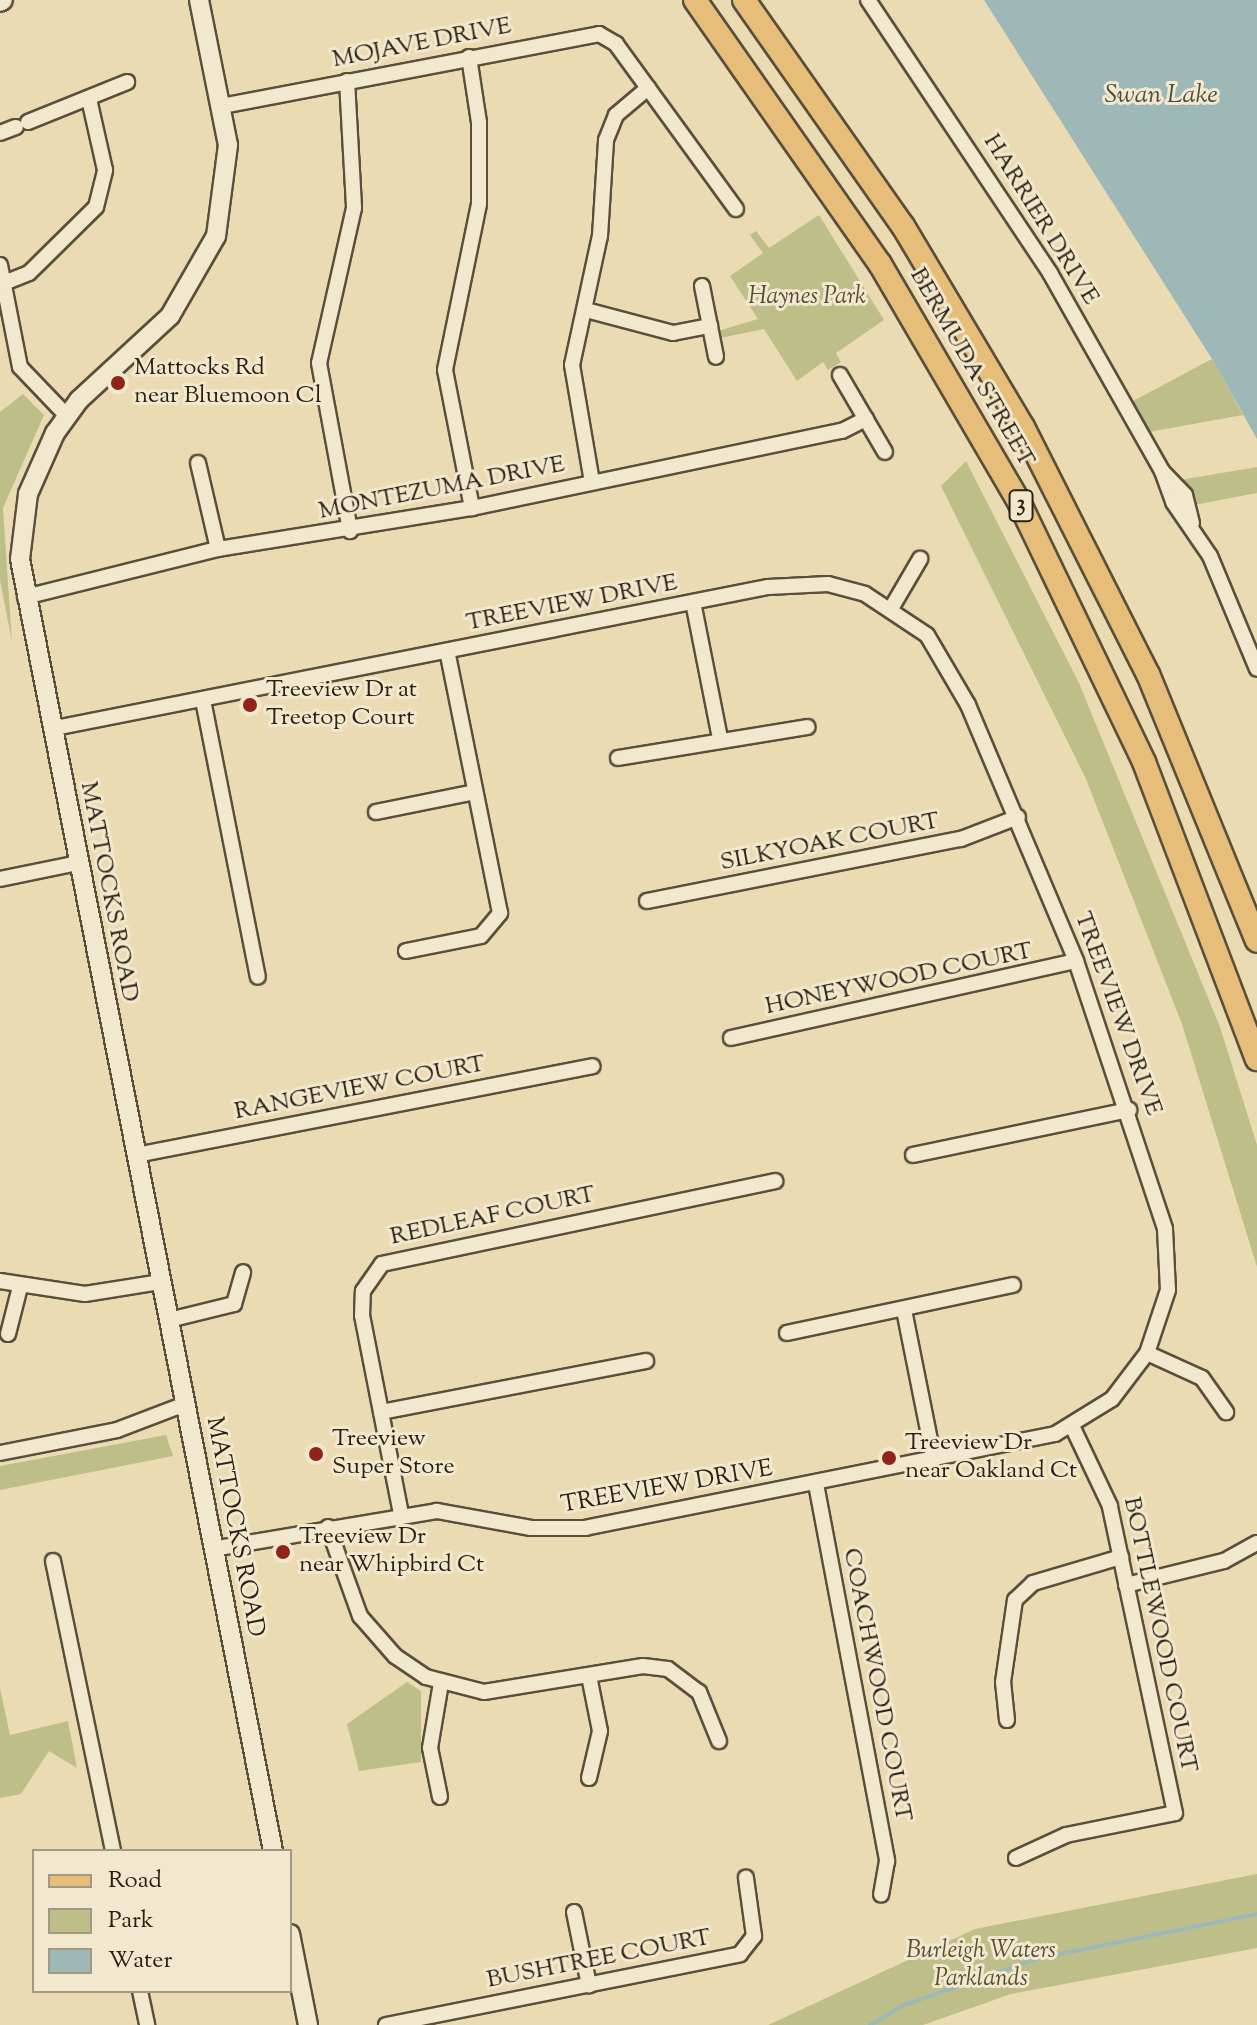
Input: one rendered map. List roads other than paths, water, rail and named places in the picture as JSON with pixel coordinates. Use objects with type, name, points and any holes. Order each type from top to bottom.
[{"type":"main road","name":"BERMUDA STREET","points":[[695,0],[858,229],[1018,500],[1144,762],[1257,1059]]},
{"type":"main road","name":"BERMUDA STREET","points":[[744,0],[888,204],[1023,427],[1148,674],[1257,941]]},
{"type":"street","name":"MATTOCKS ROAD","points":[[199,0],[222,106],[228,171],[208,257],[170,316],[67,416],[28,494],[21,537],[25,597],[55,728],[78,863],[185,1404],[219,1548],[273,1849]]},
{"type":"street","name":"HARRIER DRIVE","points":[[868,0],[1050,273],[1162,471],[1185,495],[1192,523],[1257,669]]},
{"type":"street","name":"MOJAVE DRIVE","points":[[222,106],[599,34],[616,44],[736,209]]},
{"type":"street","points":[[469,57],[479,122],[479,204],[445,370],[472,508]]},
{"type":"street","points":[[347,81],[354,208],[319,363],[350,531]]},
{"type":"street","points":[[0,133],[127,82]]},
{"type":"street","points":[[592,482],[572,379],[586,310],[609,130],[648,88]]},
{"type":"street","points":[[4,283],[29,273],[96,207],[105,170],[89,99]]},
{"type":"street","points":[[0,265],[20,367],[67,416]]},
{"type":"street","points":[[702,286],[716,357]]},
{"type":"street","points":[[586,310],[673,333],[710,326]]},
{"type":"street","points":[[840,375],[885,452]]},
{"type":"street","name":"MONTEZUMA DRIVE","points":[[25,597],[218,549],[350,531],[472,508],[842,431],[866,419]]},
{"type":"street","points":[[198,463],[218,549]]},
{"type":"street","points":[[892,607],[920,559]]},
{"type":"street","name":"TREEVIEW DRIVE","points":[[55,728],[800,583],[865,594],[892,607],[944,659],[1018,817],[1076,961],[1129,1110],[1169,1260],[1162,1315],[1147,1353],[1112,1399],[1072,1426],[934,1460],[586,1528],[401,1514],[219,1548]]},
{"type":"street","points":[[693,602],[720,738]]},
{"type":"street","points":[[406,951],[481,936],[499,918],[447,651]]},
{"type":"street","points":[[203,700],[258,977]]},
{"type":"street","points":[[618,758],[720,738],[807,727]]},
{"type":"street","points":[[376,812],[475,792]]},
{"type":"street","name":"SILKYOAK COURT","points":[[647,901],[961,839],[1018,817]]},
{"type":"street","points":[[0,879],[78,863]]},
{"type":"street","name":"HONEYWOOD COURT","points":[[731,1038],[1076,961]]},
{"type":"street","name":"RANGEVIEW COURT","points":[[136,1155],[592,1066]]},
{"type":"street","points":[[913,1155],[1129,1110]]},
{"type":"street","name":"REDLEAF COURT","points":[[401,1514],[361,1302],[367,1281],[393,1258],[775,1181]]},
{"type":"street","points":[[169,1320],[234,1304],[243,1272]]},
{"type":"street","points":[[0,1281],[20,1287],[85,1294],[161,1282]]},
{"type":"street","points":[[787,1333],[1013,1285]]},
{"type":"street","points":[[8,1334],[20,1287]]},
{"type":"street","points":[[904,1310],[934,1460]]},
{"type":"street","points":[[1147,1353],[1202,1378],[1226,1412]]},
{"type":"street","points":[[381,1412],[646,1361]]},
{"type":"street","points":[[0,1453],[117,1430],[185,1404]]},
{"type":"street","name":"BOTTLEWOOD COURT","points":[[1016,1858],[1066,1835],[1175,1813],[1106,1493],[1072,1426]]},
{"type":"street","name":"COACHWOOD COURT","points":[[816,1484],[887,1861],[881,1894]]},
{"type":"street","points":[[328,1527],[360,1616],[395,1656],[441,1683],[505,1691],[643,1666],[679,1674],[706,1702],[719,1741]]},
{"type":"street","points":[[1126,1585],[1208,1566],[1256,1543]]},
{"type":"street","points":[[1007,1720],[1003,1682],[1015,1600],[1033,1583],[1121,1557]]},
{"type":"street","points":[[53,1561],[113,1849]]},
{"type":"street","points":[[589,1676],[600,1731],[589,1778]]},
{"type":"street","points":[[440,1797],[430,1748],[441,1683]]},
{"type":"street","name":"BUSHTREE COURT","points":[[386,2025],[740,1954],[754,1936],[746,1878]]},
{"type":"street","points":[[574,1912],[589,1985]]},
{"type":"street","points":[[292,1944],[308,2025]]},
{"type":"street","points":[[140,1993],[147,2025]]},
{"type":"water","name":"Swan Lake","points":[[984,0],[1257,0],[1257,439],[1212,359]]},
{"type":"waterway","points":[[870,2025],[904,2005],[1036,1959],[1257,1914]]},
{"type":"place","name":"Mattocks Rd near Bluemoon Cl","points":[[118,383]]},
{"type":"place","name":"Treeview Dr at Treetop Court","points":[[250,705]]},
{"type":"place","name":"Treeview Super Store","points":[[316,1454]]},
{"type":"place","name":"Treeview Dr near Oakland Ct","points":[[889,1458]]},
{"type":"place","name":"Treeview Dr near Whipbird Ct","points":[[283,1552]]},
{"type":"park label","name":"Haynes Park","points":[[807,298]]},
{"type":"park label","name":"Burleigh Waters Parklands","points":[[981,1966]]}]
